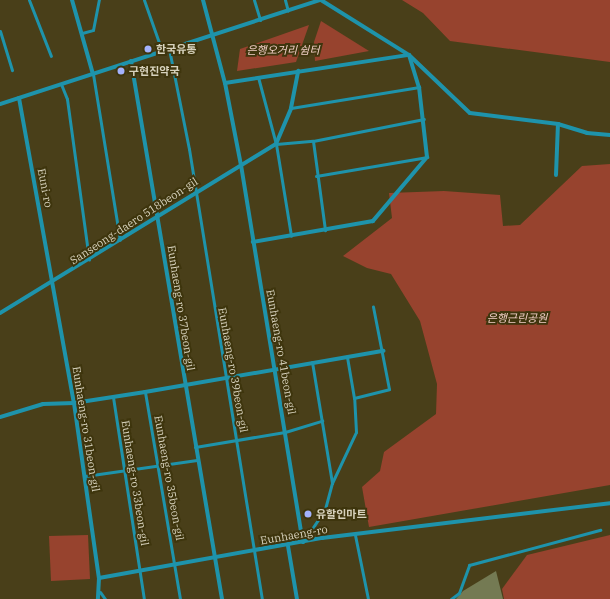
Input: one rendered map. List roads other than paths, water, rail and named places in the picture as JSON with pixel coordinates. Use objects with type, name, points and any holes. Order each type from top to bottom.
[{"type":"street","points":[[72,0],[93,74]]},
{"type":"street","points":[[203,0],[214,34],[241,166]]},
{"type":"street","points":[[0,104],[321,0],[409,55],[470,113],[558,124],[587,133],[610,135]]},
{"type":"street","points":[[225,83],[258,76],[409,55]]},
{"type":"street","points":[[253,242],[373,221],[427,157],[424,119],[419,87],[409,55]]},
{"type":"street","name":"Eunhaeng-ro 37beon-gil","points":[[131,62],[158,217],[184,384],[222,599]]},
{"type":"street","points":[[276,144],[291,108],[298,71]]},
{"type":"street","name":"Euni-ro","points":[[19,98],[54,282]]},
{"type":"street","points":[[556,175],[558,124]]},
{"type":"street","name":"Sanseong-daero 518beon-gil","points":[[0,313],[90,260],[158,217],[194,192],[241,166],[276,144]]},
{"type":"street","name":"Eunhaeng-ro 41beon-gil","points":[[241,166],[303,542]]},
{"type":"street","name":"Eunhaeng-ro 31beon-gil","points":[[54,282],[74,403],[99,578]]},
{"type":"street","points":[[0,417],[43,404],[74,403],[145,392],[184,384],[382,351]]},
{"type":"street","name":"Eunhaeng-ro","points":[[99,578],[175,566],[215,557],[288,546],[322,538],[355,536],[610,503]]},
{"type":"street","points":[[288,546],[296,599]]},
{"type":"street","points":[[98,599],[100,592],[99,578]]},
{"type":"lane","points":[[29,0],[51,56]]},
{"type":"lane","points":[[82,33],[93,30],[100,0]]},
{"type":"lane","points":[[144,0],[162,51]]},
{"type":"lane","points":[[254,0],[260,20]]},
{"type":"lane","points":[[285,0],[288,10]]},
{"type":"lane","points":[[0,31],[12,70]]},
{"type":"lane","points":[[169,49],[189,149],[194,192]]},
{"type":"lane","points":[[93,74],[120,240]]},
{"type":"lane","points":[[258,76],[276,144],[291,236]]},
{"type":"lane","points":[[61,84],[67,99],[90,260]]},
{"type":"lane","points":[[291,108],[419,87]]},
{"type":"lane","name":"Sanseong-daero 518beon-gil","points":[[276,144],[313,141],[424,119]]},
{"type":"lane","points":[[313,141],[316,176],[325,230]]},
{"type":"lane","points":[[316,176],[427,157]]},
{"type":"lane","name":"Eunhaeng-ro 39beon-gil","points":[[194,192],[262,599]]},
{"type":"lane","points":[[354,398],[389,389],[373,307]]},
{"type":"lane","points":[[303,542],[325,509],[332,483],[356,432],[354,398],[346,357]]},
{"type":"lane","points":[[312,362],[332,483]]},
{"type":"lane","name":"Eunhaeng-ro 35beon-gil","points":[[145,392],[180,599]]},
{"type":"lane","name":"Eunhaeng-ro 33beon-gil","points":[[112,397],[144,599]]},
{"type":"lane","points":[[195,447],[285,432],[322,422]]},
{"type":"lane","points":[[85,476],[124,471],[158,464],[197,460]]},
{"type":"lane","points":[[451,599],[459,593],[469,565],[600,530]]},
{"type":"lane","points":[[355,536],[368,599]]},
{"type":"lane","points":[[100,592],[105,599]]},
{"type":"place","name":"한국유통","points":[[148,49]]},
{"type":"place","name":"구현진약국","points":[[121,71]]},
{"type":"place","name":"유할인마트","points":[[308,514]]},
{"type":"park label","name":"은행오거리 쉼터","points":[[283,50]]},
{"type":"park label","name":"은행근린공원","points":[[517,318]]}]
